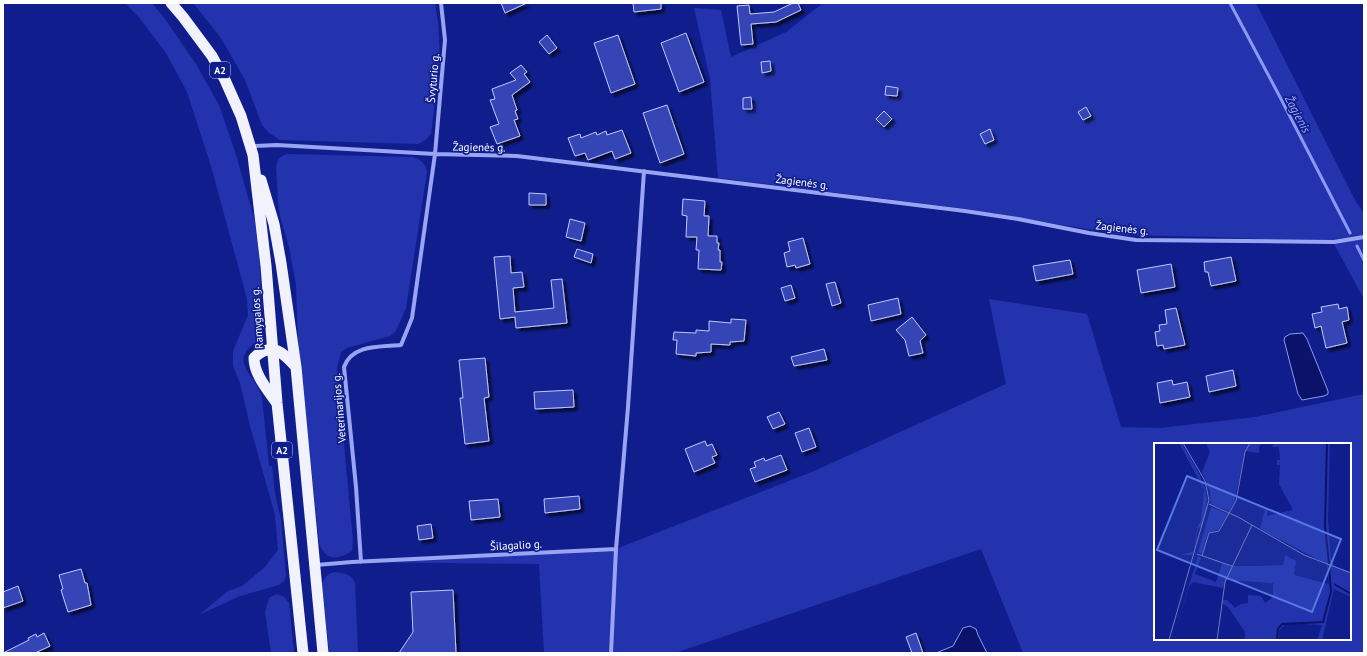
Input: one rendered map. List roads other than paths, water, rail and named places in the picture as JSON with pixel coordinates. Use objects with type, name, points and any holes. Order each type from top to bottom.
[{"type":"highway","name":"Ramygalos g.","points":[[170,3],[183,17],[212,56],[225,80],[241,116],[252,150],[266,266],[277,403],[303,653]]},
{"type":"highway","name":"A2","points":[[252,150],[274,224],[296,367],[323,653]]},
{"type":"highway","points":[[277,403],[265,386],[254,366],[254,358],[260,352],[272,348],[280,351],[296,367]]},
{"type":"street","name":"Švyturio g.","points":[[435,154],[445,40],[441,3]]},
{"type":"street","name":"Žagienės g.","points":[[252,150],[277,144],[435,154],[517,156],[965,211],[1136,240],[1334,242],[1364,238]]},
{"type":"street","name":"Veterinarijos g.","points":[[361,562],[356,487],[344,367],[346,361],[356,352],[363,349],[400,345],[412,318],[435,154]]},
{"type":"street","points":[[611,653],[616,549],[644,171]]},
{"type":"street","name":"Šilagalio g.","points":[[314,565],[616,549]]},
{"type":"waterway","name":"Žagienis","points":[[1230,3],[1350,233]]},
{"type":"waterway","name":"Žagienis","points":[[1357,246],[1364,260]]}]
